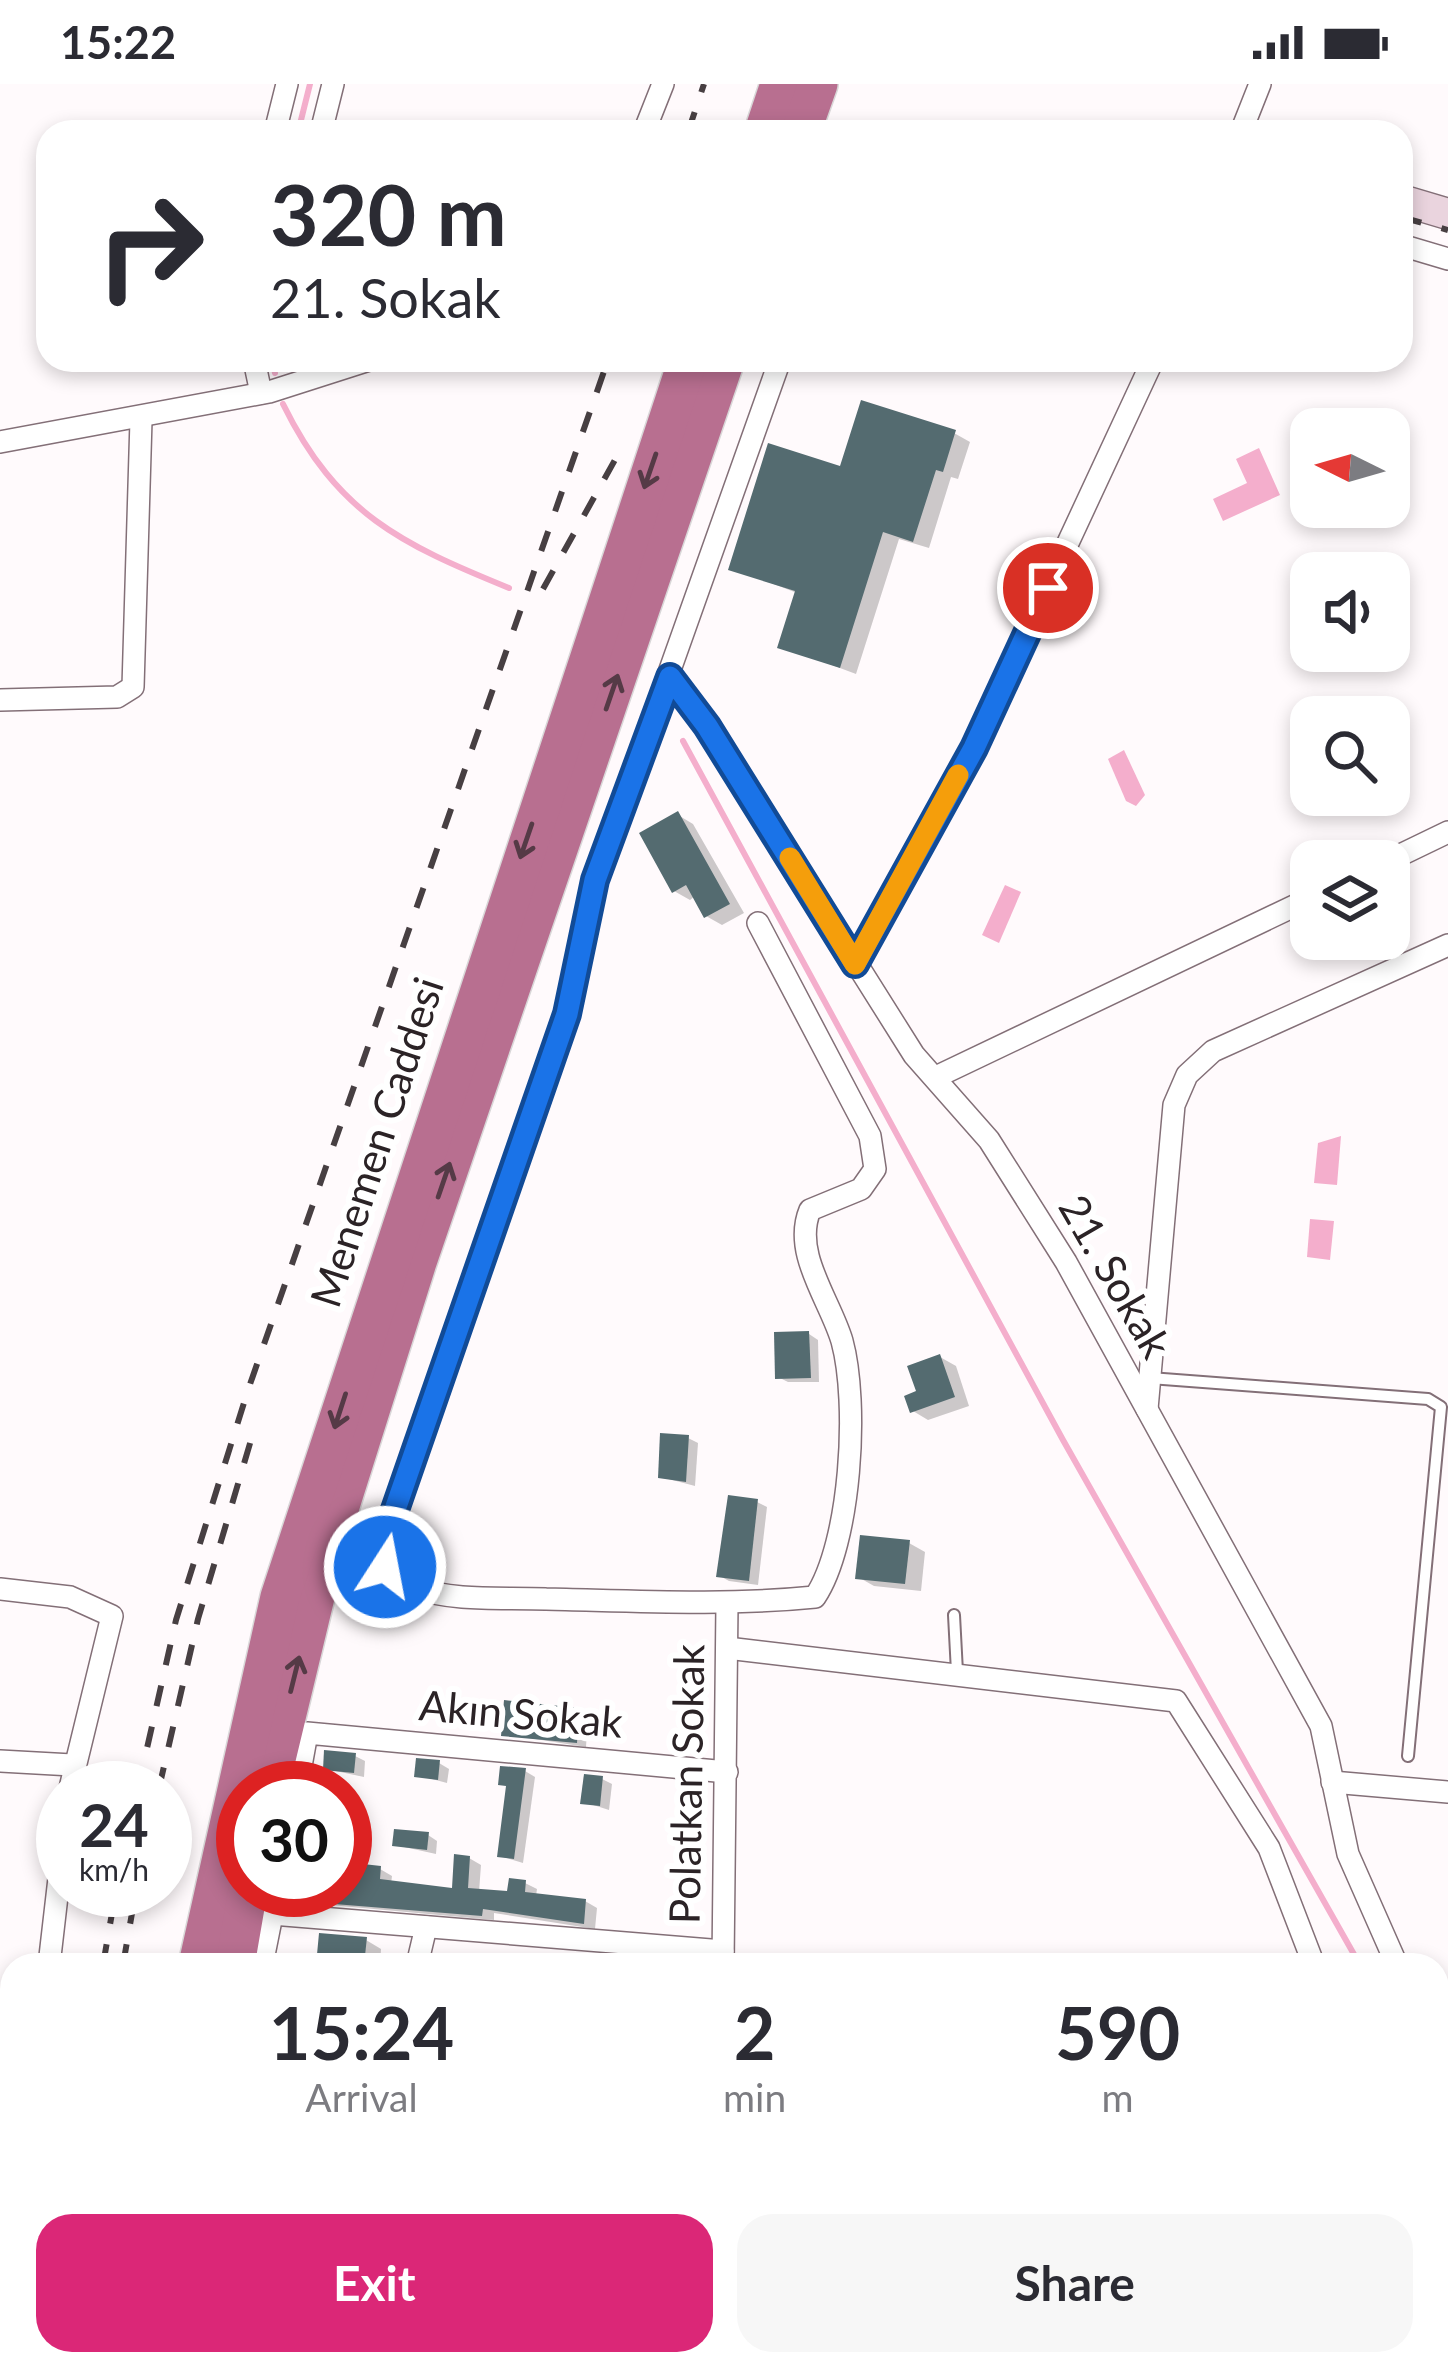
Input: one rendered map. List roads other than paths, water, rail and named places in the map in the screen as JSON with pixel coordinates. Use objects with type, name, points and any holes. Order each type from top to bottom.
[{"type":"highway","points":[[768,120],[780,84]]},
{"type":"highway","points":[[805,120],[818,84]]},
{"type":"highway","name":"Menemen Caddesi","points":[[201,1953],[280,1597],[684,372]]},
{"type":"highway","name":"Menemen Caddesi","points":[[275,1761],[326,1547],[417,1262],[720,372]]},
{"type":"highway","points":[[241,1953],[254,1917]]},
{"type":"street","points":[[278,120],[286,84]]},
{"type":"street","points":[[324,120],[333,84]]},
{"type":"street","points":[[649,120],[663,84]]},
{"type":"street","points":[[1246,120],[1260,84]]},
{"type":"street","points":[[1413,204],[1448,214]]},
{"type":"street","points":[[1413,249],[1448,259]]},
{"type":"street","points":[[257,372],[261,393]]},
{"type":"street","points":[[0,442],[141,420],[261,393],[303,372]]},
{"type":"street","points":[[758,923],[870,1136],[874,1169],[861,1189],[810,1210],[803,1225],[805,1247],[843,1343],[851,1412],[837,1543],[826,1581],[815,1597],[727,1604],[470,1596],[420,1590],[385,1567],[381,1550],[567,1014],[595,880],[776,372]]},
{"type":"street","points":[[855,964],[974,748],[1147,372]]},
{"type":"street","points":[[0,700],[117,697],[133,687],[141,420]]},
{"type":"street","name":"21. Sokak","points":[[670,677],[707,726],[914,1055],[938,1076],[989,1140],[1066,1262],[1321,1726],[1348,1854],[1392,1953]]},
{"type":"street","points":[[1410,850],[1448,832]]},
{"type":"street","points":[[938,1076],[1290,908]]},
{"type":"street","points":[[1147,1410],[1174,1105],[1187,1075],[1213,1051],[1448,945]]},
{"type":"street","points":[[0,1589],[70,1597],[112,1616],[75,1761]]},
{"type":"street","name":"Polatkan Sokak","points":[[723,1953],[727,1604]]},
{"type":"street","points":[[727,1648],[1176,1701],[1269,1848],[1309,1953]]},
{"type":"street","name":"Akın Sokak","points":[[302,1761],[308,1733],[727,1772]]},
{"type":"street","points":[[0,1762],[36,1770]]},
{"type":"street","points":[[1332,1782],[1448,1792]]},
{"type":"street","points":[[50,1953],[55,1917]]},
{"type":"street","points":[[260,1917],[262,1953]]},
{"type":"street","points":[[360,1917],[675,1953]]},
{"type":"street","points":[[420,1953],[426,1927]]},
{"type":"lane","points":[[1150,1378],[1429,1399],[1441,1407],[1408,1756]]},
{"type":"lane","points":[[954,1615],[957,1672]]},
{"type":"waterway","points":[[301,120],[310,84]]},
{"type":"waterway","points":[[283,404],[326,473],[376,521],[436,556],[509,588]]},
{"type":"waterway","points":[[683,741],[1063,1440],[1353,1953]]},
{"type":"railway","points":[[692,120],[704,84]]},
{"type":"railway","points":[[1413,220],[1448,230]]},
{"type":"railway","points":[[144,1761],[176,1620],[248,1390],[604,372]]},
{"type":"railway","points":[[543,589],[616,458]]},
{"type":"railway","points":[[165,1761],[198,1619],[251,1440]]},
{"type":"railway","points":[[105,1953],[111,1917]]},
{"type":"railway","points":[[125,1953],[131,1917]]}]
